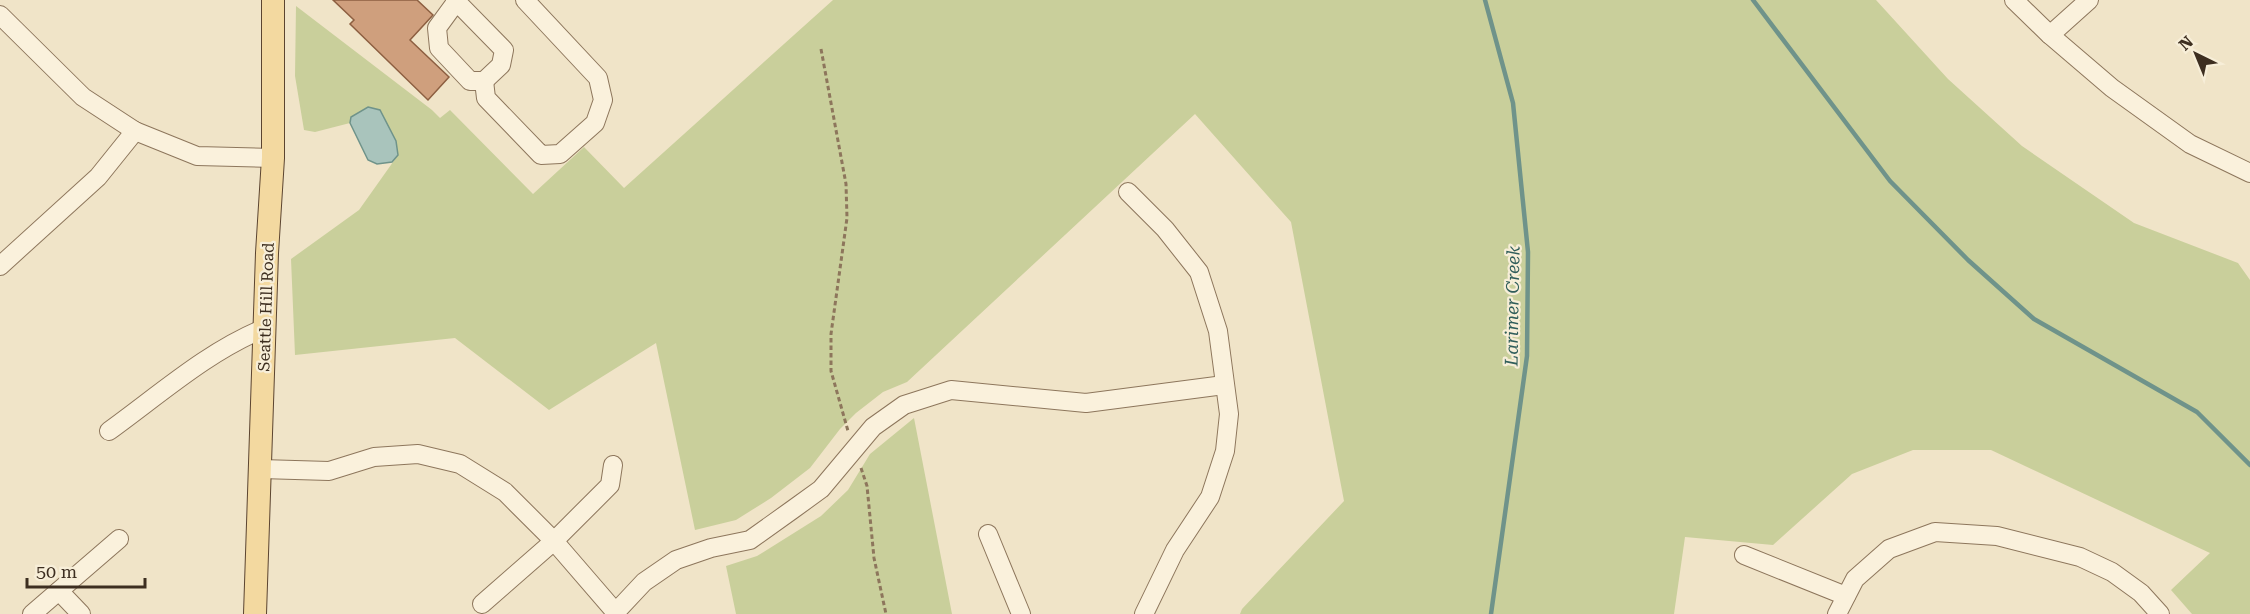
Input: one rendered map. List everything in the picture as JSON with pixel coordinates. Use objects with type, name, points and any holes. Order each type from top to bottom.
[{"type":"main road","name":"Seattle Hill Road","points":[[255,614],[273,158],[273,0]]},
{"type":"street","points":[[484,81],[486,98],[541,155],[560,154],[595,123],[603,100],[598,78],[525,0]]},
{"type":"street","points":[[2014,0],[2050,35],[2112,88],[2190,144],[2250,173]]},
{"type":"street","points":[[2050,35],[2089,0]]},
{"type":"street","points":[[455,1],[504,50],[501,65],[484,81],[470,81],[439,48],[437,28],[455,1]]},
{"type":"street","points":[[0,15],[7,36],[83,97],[135,131],[197,156],[273,158]]},
{"type":"street","points":[[0,266],[98,177],[135,131]]},
{"type":"street","points":[[1128,192],[1165,229],[1198,272],[1218,331],[1229,414],[1225,451],[1210,497],[1175,550],[1144,614]]},
{"type":"street","points":[[109,431],[219,351],[239,338],[265,328]]},
{"type":"street","points":[[261,469],[329,471],[374,457],[418,454],[460,464],[505,492],[554,541],[616,613],[644,582],[676,560],[711,548],[750,540],[821,489],[873,427],[904,405],[951,390],[1086,403],[1224,385]]},
{"type":"street","points":[[482,604],[554,541],[610,485],[613,465]]},
{"type":"street","points":[[1837,614],[1855,579],[1889,549],[1935,532],[1997,536],[2080,557],[2112,572],[2141,593],[2160,614]]},
{"type":"street","points":[[988,534],[1021,614]]},
{"type":"street","points":[[32,614],[119,539]]},
{"type":"street","points":[[1744,555],[1846,596]]},
{"type":"street","points":[[59,591],[81,614]]},
{"type":"path","points":[[820,49],[846,184],[847,218],[831,334],[831,371],[867,486],[874,558],[886,614]]},
{"type":"green space","points":[[833,0],[1876,0],[1948,79],[2022,146],[2134,223],[2238,263],[2250,280],[2250,614],[2192,614],[2171,590],[2210,553],[1991,450],[1913,450],[1852,474],[1773,545],[1685,537],[1674,614],[1240,614],[1242,609],[1344,501],[1291,222],[1195,114],[907,382],[883,392],[856,413],[840,429],[810,468],[771,498],[736,520],[695,530],[656,343],[549,410],[455,338],[295,355],[291,259],[359,210],[398,155],[351,117],[350,123],[315,132],[304,130],[295,76],[296,6],[440,118],[450,110],[533,194],[584,147],[624,188]]},
{"type":"green space","points":[[914,418],[952,614],[736,614],[726,566],[757,556],[821,516],[848,490],[870,454]]},
{"type":"water","points":[[368,107],[380,110],[396,141],[398,155],[392,162],[377,164],[368,160],[350,123],[351,117]]},
{"type":"building","points":[[333,0],[417,0],[433,15],[410,40],[449,77],[428,100],[350,24],[354,20]]},
{"type":"waterway","name":"Larimer Creek","points":[[1485,0],[1513,103],[1528,252],[1527,356],[1491,614]]},
{"type":"waterway","points":[[1753,0],[1890,181],[1968,260],[2034,319],[2197,412],[2250,465]]}]
